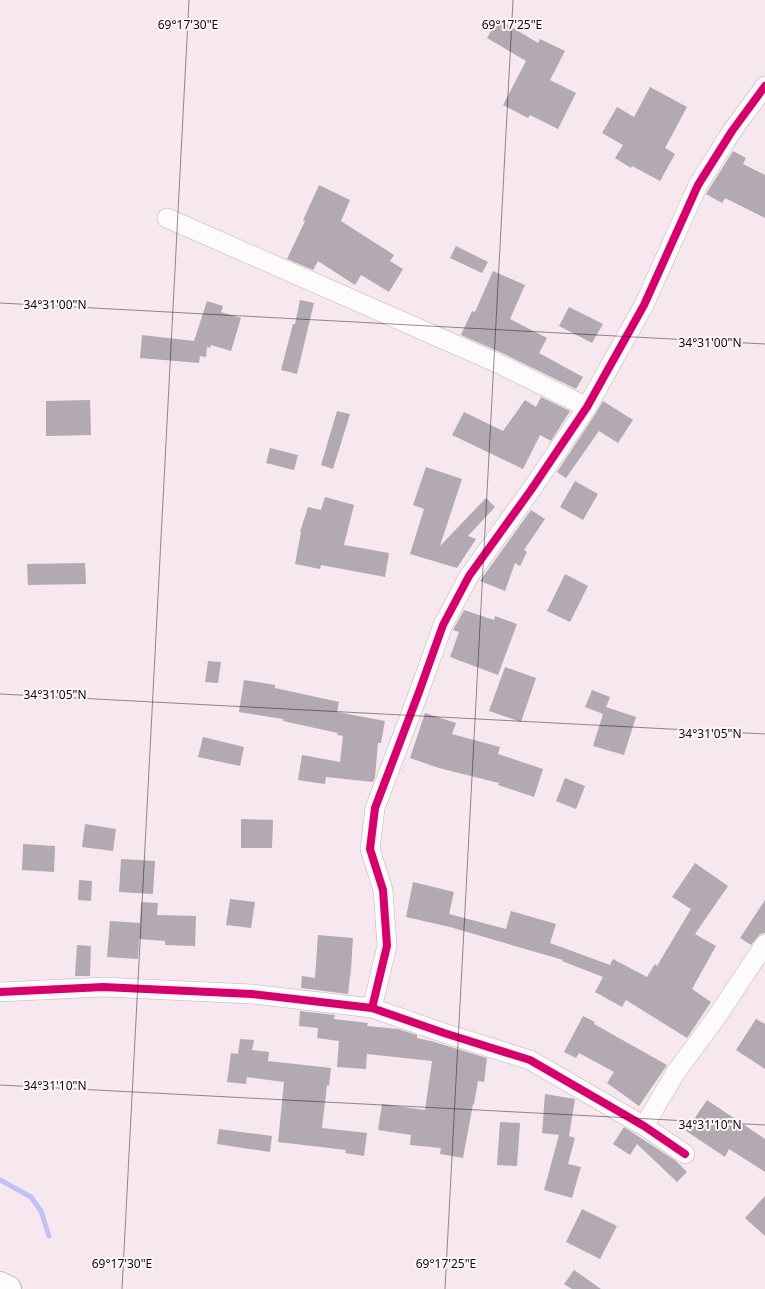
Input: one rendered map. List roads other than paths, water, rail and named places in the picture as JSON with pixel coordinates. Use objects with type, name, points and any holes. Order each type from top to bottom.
[{"type":"main road","points":[[0,1285],[8,1289]]},
{"type":"street","points":[[372,1008],[387,946],[383,890],[370,849],[374,808],[443,624],[469,576],[531,490],[587,407],[644,305],[698,185],[732,131],[765,86]]},
{"type":"street","points":[[167,218],[495,362],[587,407]]},
{"type":"street","points":[[644,1126],[676,1072],[718,1015],[765,944]]},
{"type":"street","points":[[3,992],[103,987],[252,994],[372,1008],[530,1060],[644,1126],[685,1154]]},
{"type":"waterway","points":[[0,1180],[31,1197],[41,1211],[49,1236]]}]
